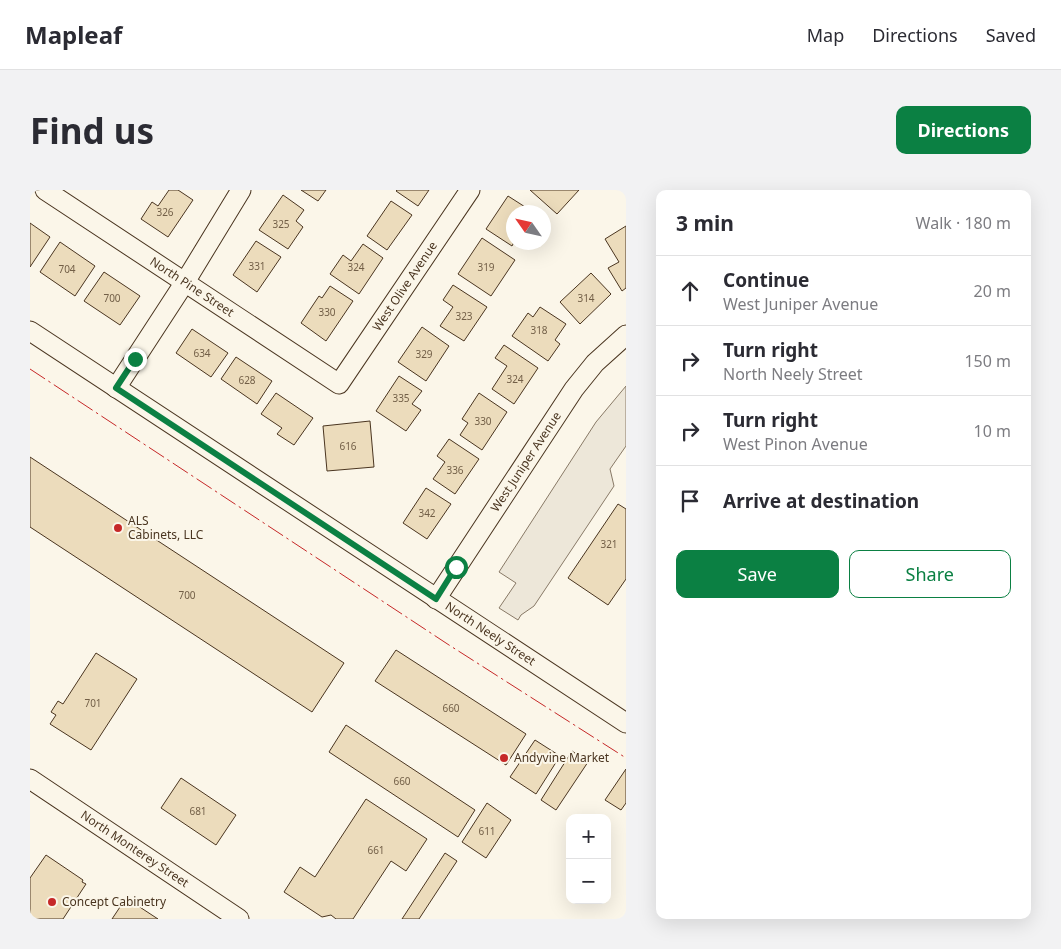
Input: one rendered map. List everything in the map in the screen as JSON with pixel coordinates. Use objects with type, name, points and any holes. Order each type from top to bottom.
[{"type":"street","name":"North Pine Street","points":[[45,190],[339,384]]},
{"type":"street","points":[[116,388],[185,282],[240,190]]},
{"type":"street","name":"West Olive Avenue","points":[[339,384],[470,190]]},
{"type":"street","name":"North Neely Street","points":[[30,331],[626,723]]},
{"type":"street","name":"West Juniper Avenue","points":[[436,599],[574,390],[595,363],[626,335]]},
{"type":"street","name":"North Monterey Street","points":[[30,779],[239,919]]},
{"type":"shaded area","points":[[626,386],[626,446],[610,469],[614,486],[534,606],[521,615],[518,620],[499,608],[516,583],[499,572],[596,422]]},
{"type":"building","points":[[169,190],[178,190],[193,200],[168,237],[141,219],[152,202],[158,206]]},
{"type":"building","points":[[301,190],[326,190],[318,201]]},
{"type":"building","points":[[397,190],[429,190],[418,206]]},
{"type":"building","points":[[530,190],[579,190],[557,214],[551,209],[551,205],[547,205]]},
{"type":"building","points":[[283,195],[304,210],[296,221],[303,227],[288,249],[259,230]]},
{"type":"building","points":[[508,196],[522,205],[506,205],[506,242],[486,229]]},
{"type":"building","points":[[391,201],[412,215],[387,250],[367,236]]},
{"type":"building","points":[[30,223],[50,237],[30,267]]},
{"type":"building","points":[[626,226],[626,288],[622,291],[608,268],[619,262],[605,239]]},
{"type":"building","points":[[482,238],[515,260],[491,296],[458,274]]},
{"type":"building","points":[[256,241],[281,257],[257,292],[233,275]]},
{"type":"building","points":[[60,242],[95,266],[75,296],[40,272]]},
{"type":"building","points":[[363,244],[383,258],[359,294],[330,274],[343,255],[351,261]]},
{"type":"building","points":[[104,272],[140,296],[120,325],[84,301]]},
{"type":"building","points":[[591,273],[611,294],[580,324],[560,302]]},
{"type":"building","points":[[453,285],[487,307],[464,341],[440,326],[453,307],[443,300]]},
{"type":"building","points":[[330,286],[353,301],[326,341],[301,323],[319,296],[322,298]]},
{"type":"building","points":[[540,307],[566,324],[555,340],[560,344],[548,361],[512,336],[528,313],[533,317]]},
{"type":"building","points":[[422,327],[449,346],[426,381],[398,362]]},
{"type":"building","points":[[192,329],[228,353],[211,377],[176,353]]},
{"type":"building","points":[[504,345],[538,368],[514,404],[492,389],[507,366],[495,358]]},
{"type":"building","points":[[236,357],[272,381],[257,404],[221,379]]},
{"type":"building","points":[[399,376],[422,391],[412,404],[421,410],[406,431],[376,411]]},
{"type":"building","points":[[276,393],[313,418],[294,445],[277,434],[282,428],[261,414]]},
{"type":"building","points":[[479,393],[507,412],[482,450],[460,435],[468,423],[462,419]]},
{"type":"building","points":[[370,421],[374,467],[327,471],[323,426]]},
{"type":"building","points":[[449,439],[479,459],[455,494],[433,479],[445,462],[437,456]]},
{"type":"building","points":[[30,457],[344,663],[312,712],[30,527]]},
{"type":"building","points":[[426,488],[451,504],[427,539],[403,523]]},
{"type":"building","points":[[618,504],[626,509],[626,579],[608,605],[568,578]]},
{"type":"building","points":[[396,650],[526,734],[506,765],[375,681]]},
{"type":"building","points":[[96,653],[137,679],[91,750],[50,724],[56,715],[51,712],[58,701],[63,704]]},
{"type":"building","points":[[346,725],[475,810],[458,837],[329,752]]},
{"type":"building","points":[[535,740],[560,756],[536,794],[510,777]]},
{"type":"building","points":[[572,751],[588,762],[556,810],[541,800]]},
{"type":"building","points":[[626,769],[626,803],[621,810],[605,800]]},
{"type":"building","points":[[181,778],[236,815],[216,845],[161,808]]},
{"type":"building","points":[[366,799],[427,839],[406,871],[391,861],[353,919],[336,919],[331,915],[322,917],[284,892],[300,867],[315,877]]},
{"type":"building","points":[[487,803],[511,820],[486,858],[462,842]]},
{"type":"building","points":[[445,853],[457,861],[419,919],[402,919]]},
{"type":"building","name":"Concept Cabinetry","points":[[46,855],[86,884],[63,919],[30,919],[30,878]]},
{"type":"building","points":[[126,898],[158,919],[112,919]]},
{"type":"power","points":[[30,369],[449,645],[626,758]]},
{"type":"place","name":"ALS Cabinets, LLC","points":[[118,528]]},
{"type":"place","name":"Andyvine Market","points":[[504,758]]},
{"type":"place","name":"Concept Cabinetry","points":[[52,902]]},
{"type":"route","points":[[135,359],[116,388],[436,599],[456,567]]}]
